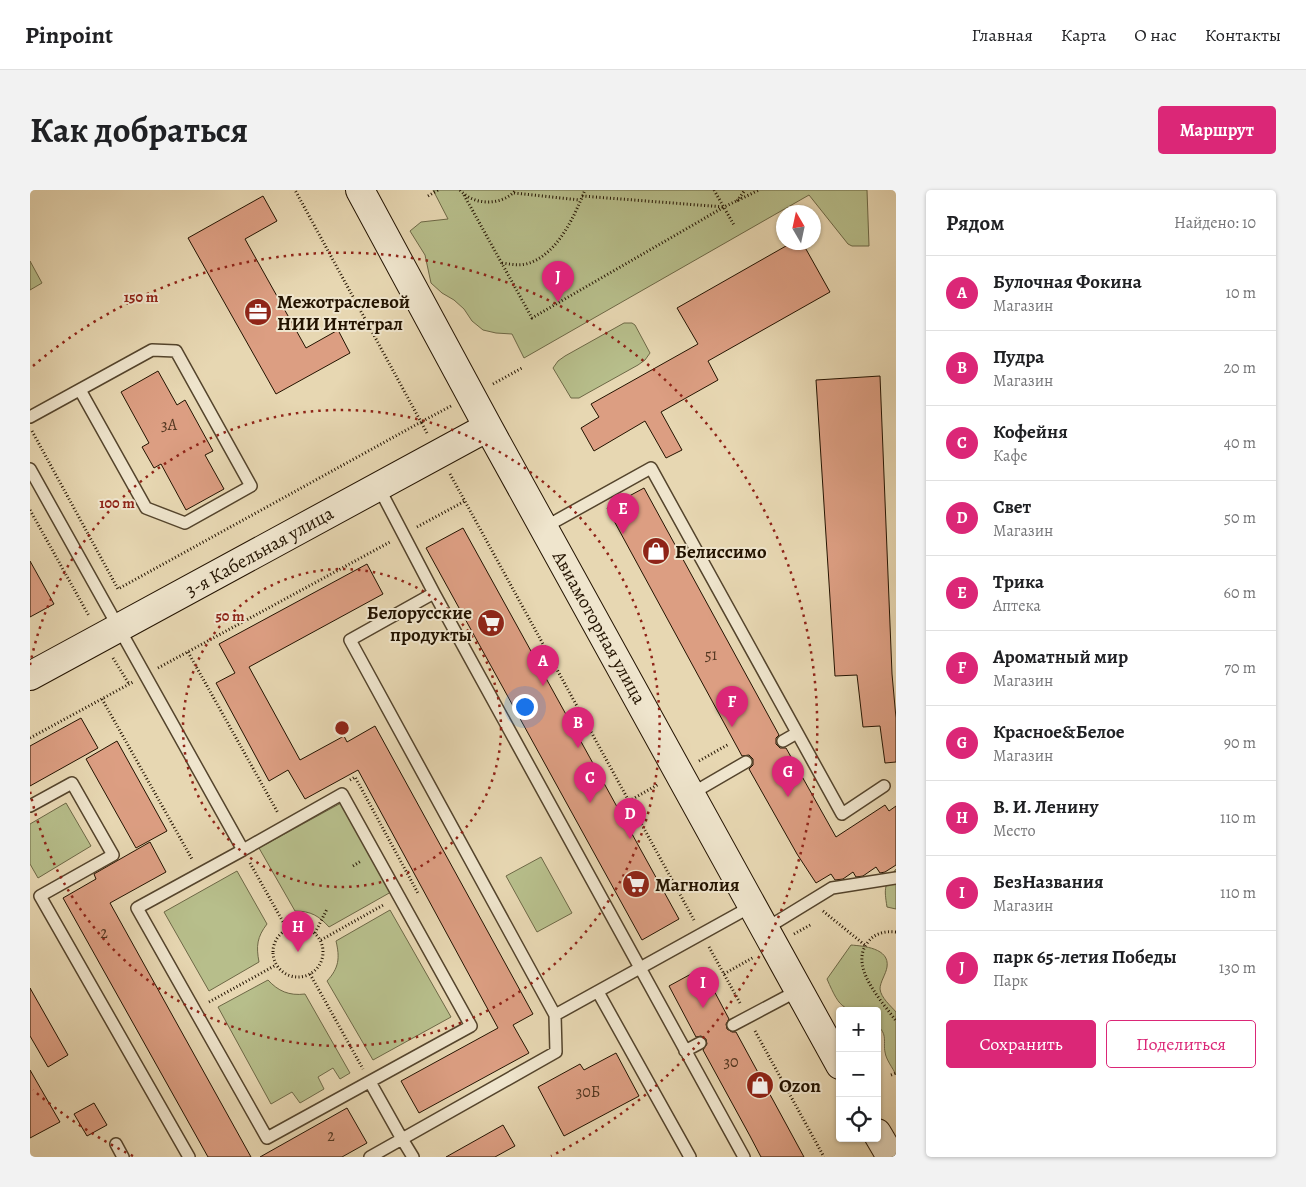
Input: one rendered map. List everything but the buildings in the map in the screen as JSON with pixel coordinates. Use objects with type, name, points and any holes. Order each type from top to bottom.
[{"type":"street","name":"Авиамоторная улица","points":[[360,190],[836,1057]]},
{"type":"street","name":"3-я Кабельная улица","points":[[30,676],[488,426]]},
{"type":"street","points":[[881,1140],[891,1157]]},
{"type":"lane","points":[[30,417],[152,350],[176,351],[250,486],[185,523],[146,508],[80,390]]},
{"type":"lane","points":[[30,468],[243,850]]},
{"type":"lane","points":[[545,528],[651,468],[842,814],[884,786]]},
{"type":"lane","points":[[378,486],[434,593],[744,1157]]},
{"type":"lane","points":[[370,1157],[556,1052],[555,1015],[350,640],[434,593]]},
{"type":"lane","points":[[783,741],[797,733]]},
{"type":"lane","points":[[691,794],[746,762]]},
{"type":"lane","points":[[30,806],[72,783],[114,855],[40,896],[189,1157]]},
{"type":"lane","points":[[342,794],[471,1026],[267,1138],[196,1009],[137,908],[243,850],[342,794]]},
{"type":"lane","points":[[555,1015],[702,934],[815,899],[832,888],[896,878]]},
{"type":"lane","points":[[733,1025],[799,990]]},
{"type":"lane","points":[[598,992],[690,1157]]},
{"type":"lane","points":[[685,1051],[700,1043]]},
{"type":"lane","points":[[370,1082],[413,1157]]},
{"type":"lane","points":[[116,1144],[123,1157]]},
{"type":"path","points":[[295,190],[428,434]]},
{"type":"path","points":[[428,196],[438,190]]},
{"type":"path","points":[[460,190],[464,194],[532,318],[724,207],[759,190]]},
{"type":"path","points":[[502,263],[525,264],[549,250],[567,226],[585,190]]},
{"type":"path","points":[[714,190],[734,225]]},
{"type":"path","points":[[737,201],[745,190]]},
{"type":"path","points":[[464,194],[476,200],[489,202],[502,200],[515,191],[581,198],[724,207]]},
{"type":"path","points":[[492,384],[522,368]]},
{"type":"path","points":[[30,428],[118,589],[451,405]]},
{"type":"path","points":[[447,469],[824,1157]]},
{"type":"path","points":[[30,738],[465,501]]},
{"type":"path","points":[[30,510],[84,608]]},
{"type":"path","points":[[188,652],[280,817]]},
{"type":"path","points":[[113,657],[129,684]]},
{"type":"path","points":[[102,698],[194,864]]},
{"type":"path","points":[[698,761],[729,744]]},
{"type":"path","points":[[347,781],[355,777],[420,897]]},
{"type":"path","points":[[629,801],[662,782]]},
{"type":"path","points":[[243,850],[286,929]]},
{"type":"path","points":[[321,940],[398,896]]},
{"type":"path","points":[[815,899],[821,909],[866,946]]},
{"type":"path","points":[[315,933],[327,909]]},
{"type":"path","points":[[794,934],[812,924]]},
{"type":"path","points":[[299,926],[308,928],[315,933],[321,940],[323,948],[323,957],[319,966],[310,974],[297,977],[289,976],[282,972],[276,965],[272,952],[277,936],[286,929],[299,926]]},
{"type":"path","points":[[896,932],[886,931],[876,934],[866,946],[861,960],[862,970],[896,1021]]},
{"type":"path","points":[[724,974],[759,955]]},
{"type":"path","points":[[196,1009],[276,965]]},
{"type":"path","points":[[310,974],[370,1082]]},
{"type":"path","points":[[891,1075],[896,1073]]},
{"type":"green space","points":[[433,190],[867,190],[869,246],[852,246],[848,244],[821,210],[821,205],[817,205],[809,195],[792,205],[776,205],[776,214],[524,358],[512,334],[483,330],[472,321],[464,309],[431,283],[425,255],[410,231],[421,222],[448,219]]},
{"type":"green space","points":[[30,261],[42,283],[30,290]]},
{"type":"green space","points":[[624,323],[635,325],[650,353],[638,365],[579,398],[571,398],[553,368],[565,356]]},
{"type":"green space","points":[[66,803],[91,846],[38,878],[30,864],[30,824]]},
{"type":"green space","points":[[341,803],[391,892],[329,927],[314,915],[295,911],[259,848]]},
{"type":"green space","points":[[541,857],[572,913],[537,932],[506,876]]},
{"type":"green space","points":[[896,869],[896,909],[887,907],[885,891],[889,879]]},
{"type":"green space","points":[[237,871],[267,924],[258,942],[259,962],[209,991],[164,912]]},
{"type":"green space","points":[[390,910],[451,1017],[373,1060],[327,981],[336,967],[338,953],[336,941]]},
{"type":"green space","points":[[851,945],[875,949],[884,956],[887,961],[887,967],[880,989],[884,999],[896,1012],[896,1075],[886,1055],[883,1032],[881,1030],[881,1007],[844,1007],[836,998],[827,979]]},
{"type":"green space","points":[[268,980],[284,992],[305,994],[350,1073],[340,1079],[333,1068],[318,1077],[324,1089],[300,1103],[292,1092],[271,1104],[218,1007]]},
{"type":"place","name":"парк 65-летия Победы","points":[[558,302]]},
{"type":"place","name":"Межотраслевой НИИ Интеграл","points":[[258,312]]},
{"type":"place","name":"Трика","points":[[623,534]]},
{"type":"place","name":"Белиссимо","points":[[656,551]]},
{"type":"place","name":"Белорусские продукты","points":[[491,623]]},
{"type":"place","name":"Булочная Фокина","points":[[543,686]]},
{"type":"place","name":"Ароматный мир","points":[[732,727]]},
{"type":"place","name":"Пудра","points":[[578,748]]},
{"type":"place","name":"Красное&Белое","points":[[788,797]]},
{"type":"place","name":"Кофейня","points":[[590,803]]},
{"type":"place","name":"Свет","points":[[630,839]]},
{"type":"place","name":"Магнолия","points":[[636,884]]},
{"type":"place","name":"В. И. Ленину","points":[[298,952]]},
{"type":"place","name":"БезНазвания","points":[[703,1008]]},
{"type":"place","name":"Ozon","points":[[760,1085]]}]
